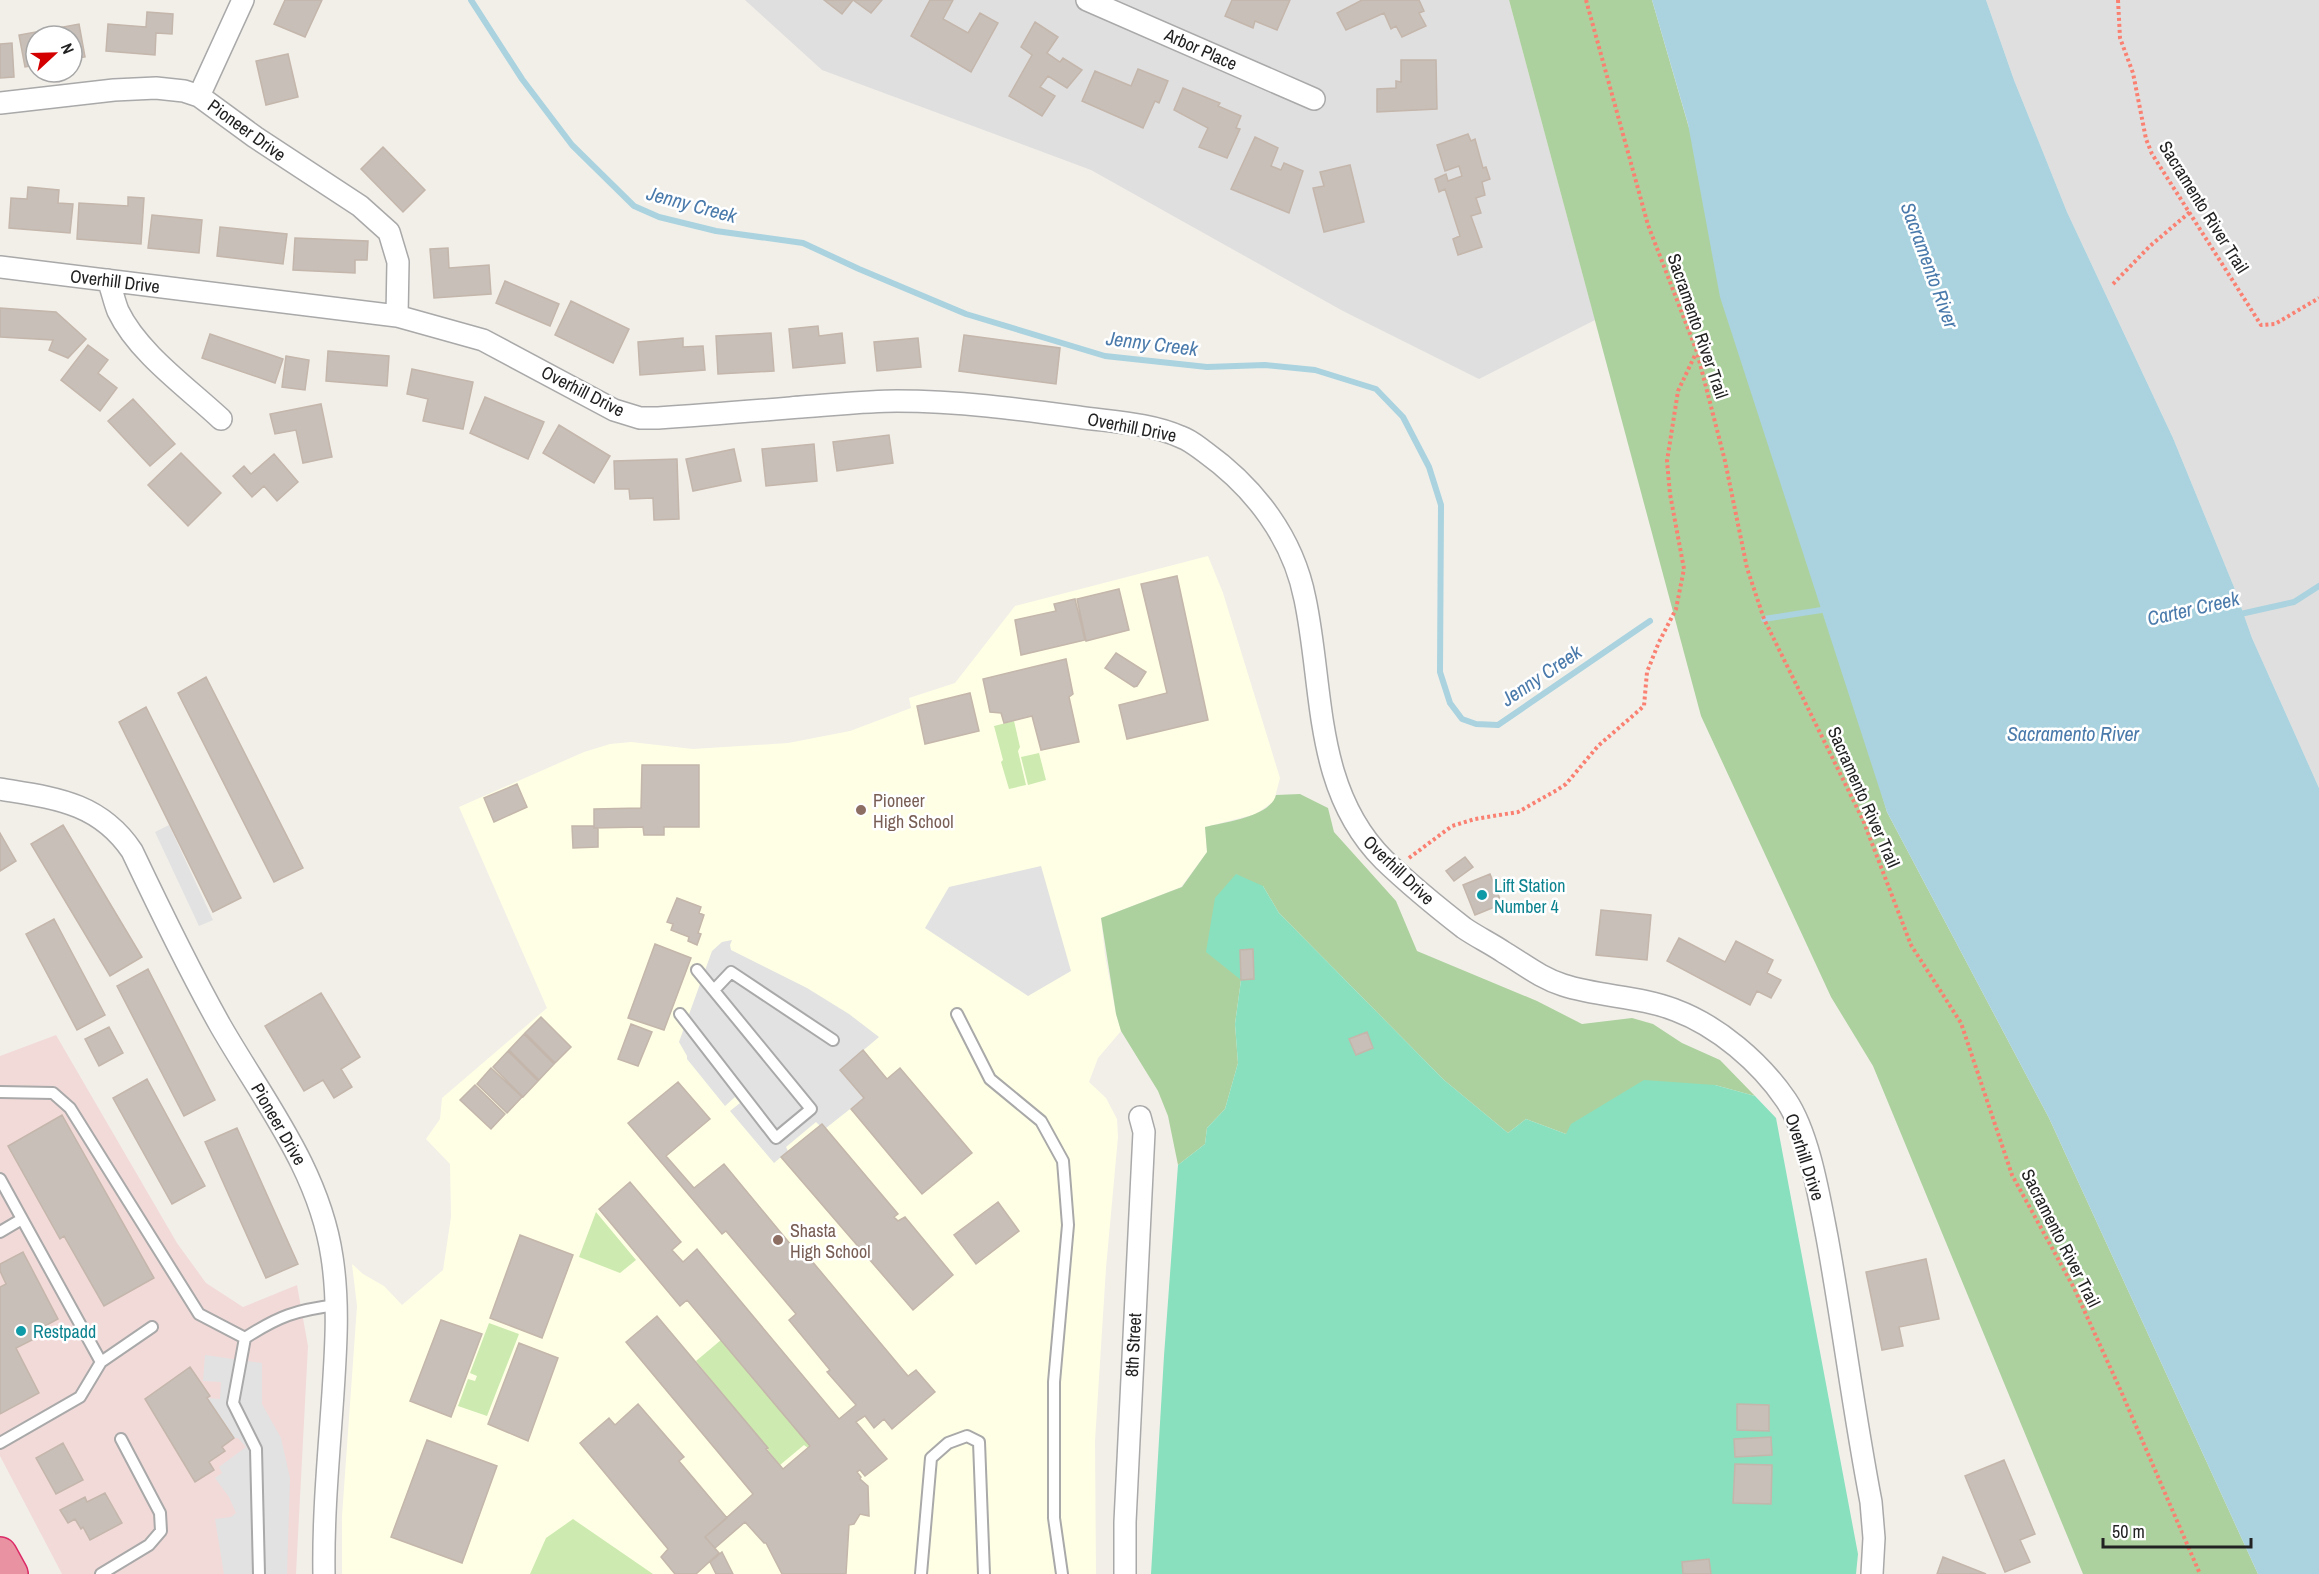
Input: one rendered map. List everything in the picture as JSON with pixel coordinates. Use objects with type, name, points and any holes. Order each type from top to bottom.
[{"type":"highway","points":[[0,1554],[11,1574]]},
{"type":"street","points":[[199,96],[243,0]]},
{"type":"street","name":"Arbor Place","points":[[1087,0],[1314,99]]},
{"type":"street","name":"Pioneer Drive","points":[[0,103],[114,90],[156,88],[184,91],[199,96],[255,137],[360,206],[388,232],[398,262],[397,316]]},
{"type":"street","name":"Overhill Drive","points":[[0,267],[397,316],[483,340],[600,403],[625,415],[640,418],[872,401],[927,402],[1006,407],[1145,427],[1185,438],[1238,478],[1258,500],[1289,550],[1305,594],[1323,733],[1335,776],[1349,814],[1373,848],[1395,870],[1466,930],[1540,976],[1595,993],[1637,999],[1672,1008],[1702,1023],[1744,1054],[1785,1100],[1802,1136],[1821,1207],[1873,1518],[1872,1574]]},
{"type":"street","points":[[108,280],[118,310],[129,329],[153,357],[222,419]]},
{"type":"street","name":"Pioneer Drive","points":[[0,789],[42,796],[92,812],[123,838],[132,851],[183,958],[304,1167],[315,1192],[332,1254],[337,1305],[323,1534],[324,1574]]},
{"type":"street","name":"8th Street","points":[[1125,1574],[1125,1522],[1144,1132],[1140,1117]]},
{"type":"lane","points":[[680,1014],[776,1138],[811,1109],[697,970]]},
{"type":"lane","points":[[714,990],[731,972],[833,1040]]},
{"type":"lane","points":[[957,1014],[990,1079],[1041,1120],[1063,1161],[1068,1225],[1054,1382],[1054,1518],[1062,1574]]},
{"type":"lane","points":[[0,1092],[53,1093],[70,1108],[199,1314],[245,1338]]},
{"type":"lane","points":[[0,1179],[101,1362]]},
{"type":"lane","points":[[0,1232],[22,1220]]},
{"type":"lane","points":[[259,1574],[256,1449],[233,1403],[245,1338],[275,1319],[308,1308],[337,1305]]},
{"type":"lane","points":[[0,1443],[80,1397],[101,1362],[152,1327]]},
{"type":"lane","points":[[921,1574],[931,1458],[948,1443],[966,1436],[980,1442],[984,1574]]},
{"type":"lane","points":[[101,1574],[149,1545],[161,1531],[160,1513],[122,1439]]},
{"type":"path","name":"Sacramento River Trail","points":[[1586,0],[1648,225],[1697,352],[1725,461],[1747,568],[1760,609],[1863,820],[1911,945],[1961,1023],[2012,1175],[2074,1288],[2200,1574]]},
{"type":"path","name":"Sacramento River Trail","points":[[2118,0],[2120,38],[2133,73],[2146,139],[2152,154],[2261,325],[2275,324],[2319,298]]},
{"type":"path","points":[[2113,284],[2150,246],[2190,212]]},
{"type":"path","points":[[1395,870],[1423,846],[1452,826],[1475,819],[1518,812],[1557,790],[1566,784],[1598,746],[1628,723],[1644,706],[1647,672],[1676,609],[1684,569],[1670,494],[1667,461],[1678,391],[1697,352]]},
{"type":"shaded area","points":[[745,0],[1509,0],[1595,320],[1479,379],[1343,311],[1091,170],[822,70]]},
{"type":"shaded area","points":[[1986,0],[2319,0],[2319,788],[2252,638],[2234,587],[2173,438],[2067,212],[2014,80]]},
{"type":"shaded area","name":"Shasta High School","points":[[1208,556],[1223,593],[1280,778],[1274,801],[1256,814],[1205,827],[1207,852],[1181,887],[1101,918],[1105,955],[1121,1031],[1098,1058],[1089,1082],[1106,1098],[1117,1119],[1118,1137],[1106,1268],[1095,1441],[1096,1574],[342,1574],[342,1516],[357,1306],[352,1264],[363,1274],[384,1286],[402,1305],[443,1270],[451,1217],[450,1164],[426,1139],[440,1119],[442,1098],[547,1008],[459,807],[584,752],[610,744],[631,742],[693,749],[788,743],[850,731],[911,708],[909,698],[955,683],[1015,606]]},
{"type":"shaded area","points":[[169,825],[213,920],[199,926],[155,832]]},
{"type":"shaded area","points":[[1041,866],[1071,971],[1028,996],[925,928],[949,887]]},
{"type":"shaded area","points":[[732,940],[731,950],[807,988],[849,1014],[879,1037],[840,1070],[864,1098],[826,1128],[816,1122],[786,1147],[788,1151],[774,1163],[730,1111],[740,1103],[735,1097],[725,1106],[687,1059],[679,1042],[712,951],[722,942]]},
{"type":"shaded area","points":[[56,1035],[177,1243],[206,1283],[243,1307],[297,1285],[308,1346],[296,1574],[62,1574],[0,1456],[0,1056]]},
{"type":"shaded area","points":[[205,1355],[262,1363],[262,1404],[281,1438],[290,1478],[287,1574],[224,1574],[215,1519],[231,1517],[236,1513],[229,1497],[215,1478],[222,1473],[219,1467],[246,1447],[238,1438],[234,1438],[207,1398],[220,1399],[221,1382],[203,1381]]},
{"type":"green space","points":[[1509,0],[1652,0],[1887,812],[2049,1118],[2258,1574],[2083,1574],[1873,1066],[1831,997],[1701,716]]},
{"type":"green space","points":[[1014,721],[1026,785],[1009,789],[994,726]]},
{"type":"green space","points":[[1039,753],[1046,780],[1028,785],[1021,757]]},
{"type":"green space","points":[[1300,794],[1328,808],[1334,832],[1396,901],[1417,951],[1537,1001],[1582,1024],[1632,1018],[1653,1024],[1682,1043],[1720,1060],[1755,1096],[1715,1085],[1566,1134],[1526,1119],[1508,1133],[1444,1080],[1279,913],[1263,886],[1241,980],[1235,1024],[1238,1063],[1225,1109],[1207,1128],[1205,1144],[1178,1165],[1168,1116],[1158,1091],[1121,1031],[1116,1014],[1101,918],[1182,887],[1207,852],[1205,827],[1246,817],[1265,809],[1276,795]]},
{"type":"green space","points":[[1236,874],[1263,886],[1279,913],[1444,1080],[1508,1133],[1526,1119],[1566,1134],[1571,1124],[1644,1080],[1715,1085],[1755,1096],[1776,1118],[1858,1554],[1856,1574],[1151,1574],[1178,1165],[1205,1144],[1207,1128],[1225,1109],[1238,1063],[1235,1024],[1241,980],[1206,952],[1215,898]]},
{"type":"green space","points":[[596,1212],[636,1260],[620,1273],[579,1257]]},
{"type":"green space","points":[[489,1323],[519,1334],[487,1416],[458,1406],[468,1379],[475,1381],[477,1376],[470,1373]]},
{"type":"green space","points":[[721,1340],[810,1446],[808,1448],[804,1445],[780,1465],[696,1361]]},
{"type":"green space","points":[[573,1519],[653,1574],[530,1574],[546,1538]]},
{"type":"water","name":"Sacramento River","points":[[1652,0],[1986,0],[2014,80],[2067,212],[2173,438],[2234,587],[2252,638],[2319,788],[2319,1574],[2258,1574],[2049,1118],[1887,812],[1720,297],[1688,124]]},
{"type":"building","points":[[285,0],[322,0],[305,37],[274,24]]},
{"type":"building","points":[[824,0],[853,0],[842,14]]},
{"type":"building","points":[[853,0],[882,0],[871,13]]},
{"type":"building","points":[[930,0],[953,0],[943,19],[968,33],[980,13],[998,23],[971,72],[911,36]]},
{"type":"building","points":[[1232,0],[1290,0],[1277,30],[1255,21],[1253,28],[1225,16]]},
{"type":"building","points":[[1362,0],[1419,0],[1424,11],[1419,13],[1426,26],[1402,37],[1396,26],[1391,29],[1384,13],[1346,30],[1337,13]]},
{"type":"building","points":[[147,12],[173,14],[172,34],[156,33],[155,55],[106,51],[108,24],[146,27]]},
{"type":"building","points":[[1035,22],[1058,37],[1047,53],[1060,62],[1063,58],[1082,70],[1067,88],[1048,76],[1040,87],[1055,96],[1042,116],[1009,96],[1032,55],[1021,47]]},
{"type":"building","points":[[24,34],[24,62],[19,35]]},
{"type":"building","points":[[12,43],[14,77],[0,78],[0,44]]},
{"type":"building","points":[[288,54],[298,97],[266,105],[256,61]]},
{"type":"building","points":[[1401,60],[1436,60],[1437,109],[1377,112],[1377,89],[1396,88],[1396,81],[1401,82]]},
{"type":"building","points":[[1138,69],[1168,81],[1159,103],[1155,101],[1143,128],[1082,101],[1095,71],[1131,86]]},
{"type":"building","points":[[1183,88],[1220,103],[1218,106],[1241,116],[1236,128],[1240,129],[1227,158],[1199,147],[1208,128],[1174,110]]},
{"type":"building","points":[[1468,134],[1471,141],[1475,139],[1483,168],[1486,167],[1490,179],[1482,182],[1485,195],[1476,198],[1481,213],[1471,216],[1482,247],[1458,255],[1453,239],[1460,236],[1445,189],[1439,192],[1435,179],[1446,174],[1448,181],[1462,176],[1459,166],[1445,171],[1437,145]]},
{"type":"building","points":[[1255,137],[1278,148],[1271,166],[1281,170],[1284,163],[1303,171],[1289,213],[1231,189]]},
{"type":"building","points":[[383,147],[425,190],[403,212],[361,169]]},
{"type":"building","points":[[1350,165],[1364,222],[1324,232],[1313,188],[1324,186],[1320,172]]},
{"type":"building","points":[[28,187],[59,190],[58,203],[73,204],[70,233],[9,228],[11,198],[27,199]]},
{"type":"building","points":[[128,197],[144,198],[141,244],[77,239],[79,203],[128,206]]},
{"type":"building","points":[[152,215],[202,220],[199,253],[148,248]]},
{"type":"building","points":[[220,227],[287,234],[283,264],[217,256]]},
{"type":"building","points":[[295,238],[368,241],[367,260],[355,260],[355,273],[293,270]]},
{"type":"building","points":[[448,248],[449,268],[489,265],[491,294],[434,298],[430,249]]},
{"type":"building","points":[[505,281],[559,304],[550,326],[496,303]]},
{"type":"building","points":[[571,301],[629,329],[613,363],[555,335]]},
{"type":"building","points":[[0,308],[56,312],[86,339],[68,358],[49,350],[53,340],[0,337]]},
{"type":"building","points":[[818,326],[819,336],[842,333],[845,363],[793,368],[789,329]]},
{"type":"building","points":[[771,333],[774,371],[718,374],[716,336]]},
{"type":"building","points":[[210,334],[283,359],[275,383],[202,358]]},
{"type":"building","points":[[964,335],[1060,348],[1056,384],[959,371]]},
{"type":"building","points":[[683,338],[683,347],[703,346],[705,370],[640,375],[638,342]]},
{"type":"building","points":[[918,338],[921,367],[877,371],[874,342]]},
{"type":"building","points":[[88,345],[108,360],[98,373],[117,388],[100,411],[61,380]]},
{"type":"building","points":[[328,351],[389,356],[387,386],[326,381]]},
{"type":"building","points":[[286,356],[309,360],[305,390],[282,387]]},
{"type":"building","points":[[412,369],[473,382],[463,429],[423,421],[428,399],[407,394]]},
{"type":"building","points":[[485,397],[544,422],[528,459],[470,433]]},
{"type":"building","points":[[133,399],[175,444],[150,466],[108,421]]},
{"type":"building","points":[[321,404],[332,457],[303,463],[296,430],[275,434],[270,414]]},
{"type":"building","points":[[559,425],[610,456],[594,483],[543,453]]},
{"type":"building","points":[[889,435],[893,463],[837,471],[833,442]]},
{"type":"building","points":[[814,444],[817,481],[766,486],[762,449]]},
{"type":"building","points":[[734,449],[741,481],[693,491],[686,459]]},
{"type":"building","points":[[181,453],[221,493],[188,526],[148,485]]},
{"type":"building","points":[[274,454],[298,482],[277,501],[264,486],[252,497],[233,476],[244,466],[251,474]]},
{"type":"building","points":[[677,459],[679,519],[654,520],[653,498],[630,499],[629,489],[615,489],[614,461]]},
{"type":"building","points":[[1177,576],[1208,720],[1127,739],[1119,705],[1167,693],[1141,584]]},
{"type":"building","points":[[1119,589],[1129,630],[1086,641],[1077,599]]},
{"type":"building","points":[[1075,599],[1085,640],[1021,655],[1015,620],[1056,611],[1054,604]]},
{"type":"building","points":[[1116,653],[1146,672],[1137,686],[1134,687],[1105,668]]},
{"type":"building","points":[[1066,659],[1073,694],[1069,697],[1079,742],[1041,750],[1032,716],[1004,723],[1001,713],[990,712],[983,679]]},
{"type":"building","points":[[206,677],[303,868],[274,882],[178,693]]},
{"type":"building","points":[[970,693],[979,731],[925,744],[917,706]]},
{"type":"building","points":[[146,707],[241,898],[213,912],[119,722]]},
{"type":"building","points":[[642,765],[699,765],[699,827],[664,827],[664,835],[644,835],[643,827],[594,828],[594,809],[641,808]]},
{"type":"building","points":[[517,784],[527,807],[494,822],[484,798]]},
{"type":"building","points":[[63,825],[142,957],[110,976],[31,844]]},
{"type":"building","points":[[572,826],[598,828],[598,847],[573,848]]},
{"type":"building","points":[[0,833],[16,861],[0,871]]},
{"type":"building","points":[[1465,857],[1473,867],[1454,881],[1446,871]]},
{"type":"building","name":"Lift Station Number 4","points":[[1490,874],[1502,904],[1475,915],[1463,885]]},
{"type":"building","points":[[677,898],[701,907],[699,913],[704,915],[697,945],[688,941],[689,937],[671,930],[673,924],[667,922]]},
{"type":"building","points":[[1601,910],[1651,915],[1647,960],[1596,955]]},
{"type":"building","points":[[54,919],[105,1015],[77,1030],[26,934]]},
{"type":"building","points":[[1679,938],[1725,962],[1736,941],[1773,960],[1767,973],[1781,980],[1771,998],[1757,991],[1750,1005],[1667,961]]},
{"type":"building","points":[[655,944],[691,958],[664,1030],[628,1018]]},
{"type":"building","points":[[1253,949],[1254,979],[1241,980],[1240,950]]},
{"type":"building","points":[[148,969],[215,1100],[184,1116],[117,986]]},
{"type":"building","points":[[321,993],[360,1057],[341,1069],[352,1087],[334,1098],[323,1080],[304,1091],[265,1026]]},
{"type":"building","points":[[541,1017],[571,1047],[555,1063],[525,1033]]},
{"type":"building","points":[[631,1024],[652,1032],[638,1066],[618,1059]]},
{"type":"building","points":[[109,1027],[123,1053],[99,1066],[85,1039]]},
{"type":"building","points":[[1367,1032],[1373,1048],[1356,1055],[1349,1039]]},
{"type":"building","points":[[524,1034],[554,1064],[539,1080],[509,1050]]},
{"type":"building","points":[[863,1050],[887,1079],[900,1068],[972,1153],[922,1194],[851,1109],[864,1098],[840,1070]]},
{"type":"building","points":[[508,1051],[538,1081],[523,1097],[493,1067]]},
{"type":"building","points":[[491,1068],[522,1097],[507,1113],[477,1084]]},
{"type":"building","points":[[147,1079],[205,1186],[172,1204],[113,1098]]},
{"type":"building","points":[[678,1082],[710,1119],[666,1156],[694,1188],[724,1164],[801,1257],[806,1254],[908,1376],[916,1370],[935,1392],[892,1429],[884,1419],[874,1428],[865,1416],[856,1422],[887,1459],[865,1476],[860,1470],[857,1472],[860,1479],[868,1486],[869,1516],[860,1514],[854,1524],[849,1525],[846,1574],[782,1574],[766,1543],[745,1522],[715,1548],[705,1537],[753,1494],[626,1342],[657,1316],[783,1469],[810,1446],[687,1300],[680,1306],[599,1209],[630,1182],[681,1242],[672,1250],[683,1262],[697,1249],[839,1419],[856,1405],[827,1372],[830,1370],[789,1320],[796,1314],[726,1231],[722,1234],[628,1123]]},
{"type":"building","points":[[475,1085],[505,1114],[491,1129],[460,1100]]},
{"type":"building","points":[[62,1115],[154,1278],[104,1306],[64,1236],[60,1239],[8,1146]]},
{"type":"building","points":[[822,1124],[898,1214],[894,1217],[898,1221],[905,1217],[953,1275],[913,1310],[781,1157]]},
{"type":"building","points":[[237,1128],[298,1264],[266,1278],[205,1142]]},
{"type":"building","points":[[998,1202],[1019,1231],[976,1264],[954,1235]]},
{"type":"building","points":[[520,1235],[573,1255],[542,1338],[490,1318]]},
{"type":"building","name":"Restpadd","points":[[23,1252],[58,1319],[41,1328],[44,1334],[16,1348],[39,1393],[0,1414],[0,1287],[6,1284],[0,1271],[0,1264]]},
{"type":"building","points":[[1926,1259],[1939,1319],[1899,1327],[1903,1346],[1882,1350],[1866,1272]]},
{"type":"building","points":[[441,1320],[482,1334],[451,1417],[410,1401]]},
{"type":"building","points":[[519,1343],[558,1358],[528,1441],[488,1424]]},
{"type":"building","points":[[190,1367],[210,1396],[207,1398],[234,1438],[222,1447],[225,1451],[209,1462],[214,1470],[195,1482],[145,1399]]},
{"type":"building","points":[[638,1404],[684,1457],[679,1461],[727,1518],[705,1537],[719,1553],[696,1574],[675,1574],[661,1557],[668,1549],[580,1443],[609,1418],[615,1425]]},
{"type":"building","points":[[1737,1404],[1769,1405],[1769,1431],[1737,1430]]},
{"type":"building","points":[[1771,1437],[1772,1455],[1735,1457],[1734,1439]]},
{"type":"building","points":[[427,1440],[497,1466],[462,1563],[391,1537]]},
{"type":"building","points":[[63,1443],[83,1480],[56,1494],[36,1458]]},
{"type":"building","points":[[2004,1460],[2035,1534],[2020,1540],[2030,1562],[2005,1572],[1965,1476]]},
{"type":"building","points":[[1735,1464],[1772,1465],[1771,1504],[1733,1503]]},
{"type":"building","points":[[105,1493],[122,1523],[90,1540],[83,1527],[81,1529],[75,1519],[68,1523],[60,1510],[85,1497],[87,1502]]},
{"type":"building","points":[[722,1552],[733,1574],[716,1574],[710,1562]]},
{"type":"building","points":[[1943,1557],[1986,1574],[1937,1574]]},
{"type":"building","points":[[1709,1559],[1711,1574],[1683,1574],[1682,1562]]},
{"type":"waterway","name":"Jenny Creek","points":[[471,0],[522,79],[572,145],[634,206],[659,217],[716,231],[803,243],[966,314],[1105,356],[1207,367],[1265,365],[1315,370],[1376,389],[1403,417],[1429,467],[1441,505],[1440,672],[1450,703],[1462,719],[1476,724],[1498,725],[1650,621]]},
{"type":"waterway","name":"Carter Creek","points":[[2236,615],[2294,602],[2319,586]]},
{"type":"waterway","name":"Jenny Creek","points":[[1764,619],[1828,609]]},
{"type":"place","name":"Pioneer High School","points":[[861,810]]},
{"type":"place","name":"Lift Station Number 4","points":[[1482,895]]},
{"type":"place","name":"Shasta High School","points":[[778,1240]]},
{"type":"place","name":"Restpadd","points":[[21,1331]]}]
